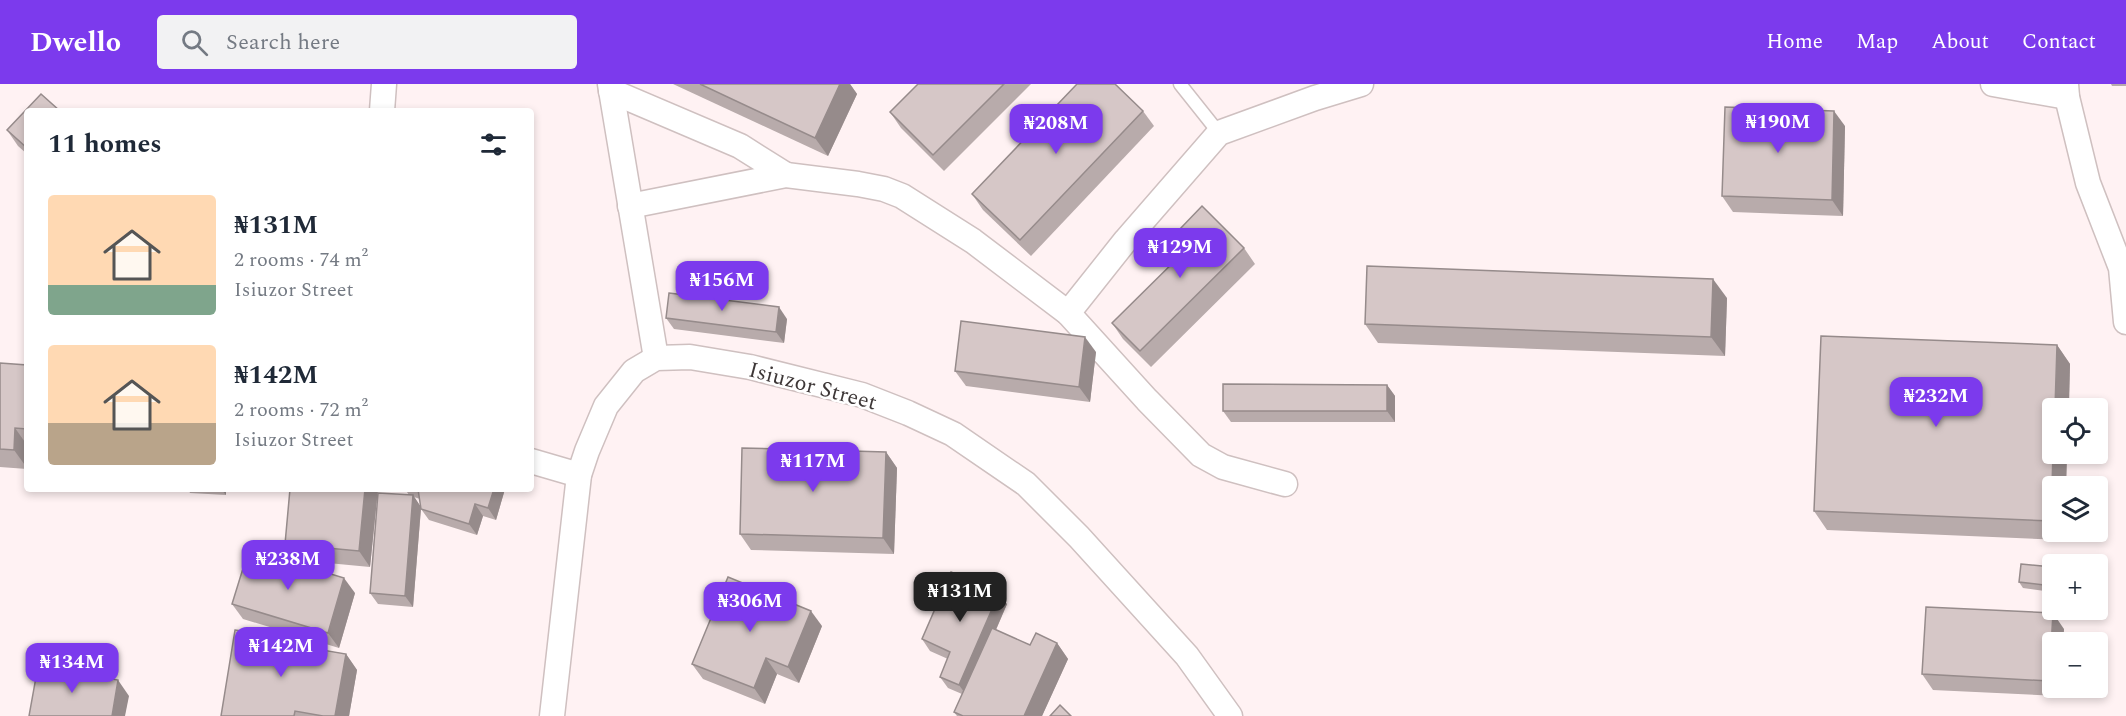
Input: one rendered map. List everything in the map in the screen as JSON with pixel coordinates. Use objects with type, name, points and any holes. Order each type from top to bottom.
[{"type":"street","points":[[382,108],[384,84]]},
{"type":"street","points":[[1068,312],[1126,240],[1219,133],[1361,84]]},
{"type":"street","points":[[1993,84],[2066,91],[2088,183],[2123,268],[2126,322]]},
{"type":"street","points":[[610,88],[740,146],[786,175]]},
{"type":"street","points":[[552,716],[579,475],[586,451],[606,406],[634,371],[656,358],[610,88]]},
{"type":"street","points":[[630,206],[786,175],[858,184],[884,189],[902,196],[973,242],[1068,312],[1201,455],[1223,467],[1285,484]]},
{"type":"street","name":"Isiuzor Street","points":[[656,358],[690,357],[750,367],[862,395],[953,434],[1026,484],[1079,537],[1187,656],[1230,716]]},
{"type":"street","points":[[534,462],[579,475]]},
{"type":"lane","points":[[1180,84],[1219,133]]},
{"type":"building","points":[[700,84],[840,84],[815,138]]},
{"type":"building","points":[[918,84],[1004,84],[933,155],[890,112]]},
{"type":"building","points":[[1077,84],[1115,84],[1143,111],[1020,240],[972,194]]},
{"type":"building","points":[[41,94],[57,108],[28,108]]},
{"type":"building","points":[[1725,107],[1834,111],[1832,200],[1722,196]]},
{"type":"building","points":[[24,112],[24,145],[7,130]]},
{"type":"building","points":[[1202,206],[1244,248],[1140,351],[1112,323],[1193,243],[1179,230]]},
{"type":"building","points":[[1367,266],[1713,279],[1711,337],[1365,324]]},
{"type":"building","points":[[669,293],[779,307],[776,332],[666,318]]},
{"type":"building","points":[[961,321],[1085,337],[1079,387],[955,371]]},
{"type":"building","points":[[1821,336],[2057,345],[2055,398],[2042,398],[2042,464],[2053,464],[2052,476],[2042,476],[2042,521],[1814,511]]},
{"type":"building","points":[[0,363],[24,365],[24,429],[15,428],[14,450],[0,449]]},
{"type":"building","points":[[1223,384],[1387,385],[1387,411],[1223,411]]},
{"type":"building","points":[[742,448],[886,452],[883,538],[740,534]]},
{"type":"building","points":[[290,492],[365,492],[359,551],[285,544]]},
{"type":"building","points":[[418,492],[493,492],[488,508],[475,504],[469,524],[421,509]]},
{"type":"building","points":[[378,493],[413,495],[405,596],[370,593]]},
{"type":"building","points":[[249,549],[344,578],[328,633],[232,604]]},
{"type":"building","points":[[2021,564],[2042,566],[2042,585],[2019,582]]},
{"type":"building","points":[[951,572],[999,593],[959,685],[940,677],[950,652],[922,639]]},
{"type":"building","points":[[728,577],[811,611],[788,667],[766,658],[754,688],[692,664]]},
{"type":"building","points":[[1926,607],[2042,612],[2042,620],[2053,620],[2052,632],[2042,632],[2042,681],[1922,674]]},
{"type":"building","points":[[992,628],[1030,645],[1036,633],[1057,643],[1024,716],[963,716],[954,712]]},
{"type":"building","points":[[235,630],[277,636],[275,642],[346,654],[335,716],[295,711],[294,716],[221,716]]},
{"type":"building","points":[[38,666],[118,680],[112,716],[29,716]]},
{"type":"building","points":[[1060,705],[1071,716],[1050,716]]}]
